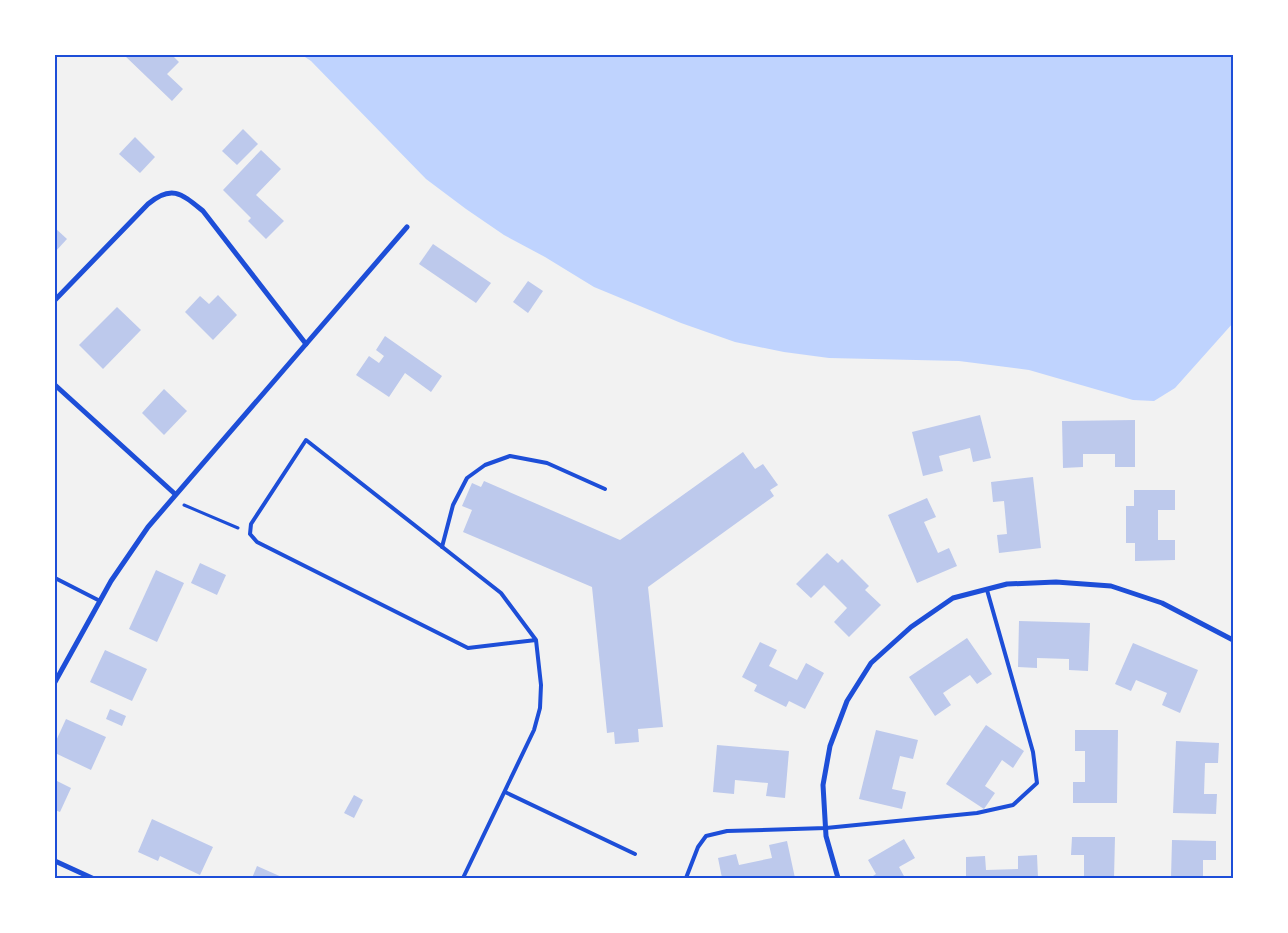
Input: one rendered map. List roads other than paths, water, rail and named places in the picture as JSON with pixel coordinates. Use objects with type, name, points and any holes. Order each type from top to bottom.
[{"type":"street","points":[[55,300],[148,204],[158,195],[172,193],[187,198],[203,211],[306,344]]},
{"type":"street","points":[[55,682],[129,553],[175,494],[407,228]]},
{"type":"street","points":[[55,385],[175,494]]},
{"type":"street","points":[[838,878],[826,836],[823,786],[830,746],[847,701],[872,663],[910,627],[953,598],[1007,584],[1056,582],[1111,586],[1162,604],[1233,640]]},
{"type":"street","points":[[55,861],[92,878]]},
{"type":"lane","points":[[463,878],[534,730],[540,708],[541,685],[536,640],[501,593],[306,440],[250,524],[250,534],[257,542],[468,648],[536,640]]},
{"type":"lane","points":[[442,546],[453,505],[467,478],[485,464],[502,458],[510,456],[547,464],[605,490]]},
{"type":"lane","points":[[55,578],[100,602]]},
{"type":"lane","points":[[686,878],[698,847],[706,836],[726,831],[826,828],[977,813],[1014,805],[1037,783],[1033,752],[987,590]]},
{"type":"lane","points":[[505,792],[635,854]]},
{"type":"water","points":[[302,55],[1233,55],[1233,323],[1175,388],[1154,401],[1133,400],[1029,370],[959,361],[829,358],[784,352],[735,342],[681,323],[594,287],[504,235],[426,179],[311,61]]}]
